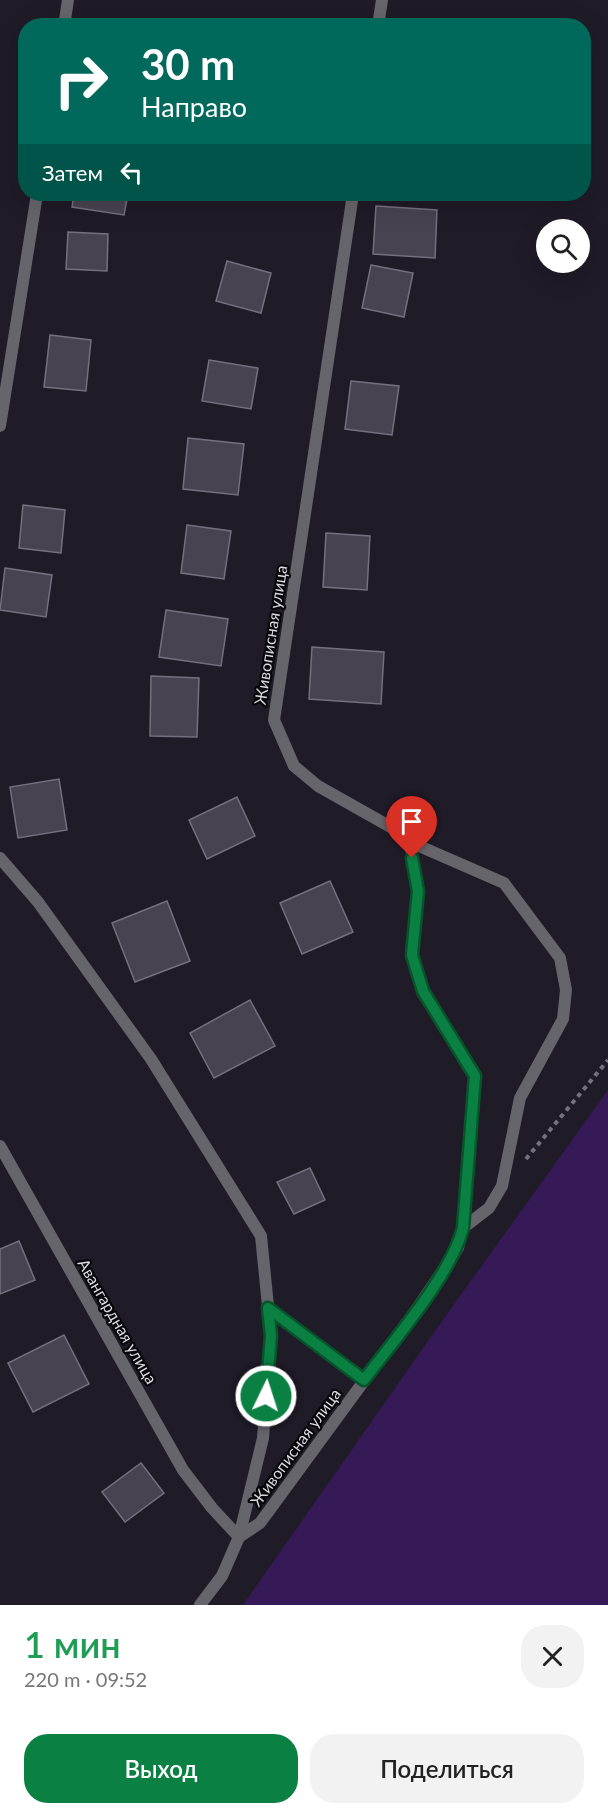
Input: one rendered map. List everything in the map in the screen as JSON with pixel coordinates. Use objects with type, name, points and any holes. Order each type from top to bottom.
[{"type":"street","points":[[65,18],[68,0]]},
{"type":"street","points":[[379,18],[382,0]]},
{"type":"street","points":[[0,426],[36,201]]},
{"type":"street","name":"Живописная улица","points":[[239,1537],[260,1523],[416,1310],[458,1248],[463,1228],[475,1076],[423,991],[412,955],[418,891],[410,842],[396,830],[318,786],[294,766],[274,720],[352,201]]},
{"type":"street","points":[[410,842],[504,882],[560,958],[566,990],[563,1019],[520,1098],[502,1186],[489,1208],[463,1228]]},
{"type":"street","points":[[0,858],[38,902],[152,1059],[261,1236],[271,1336],[264,1438],[239,1537],[222,1576],[200,1605]]},
{"type":"street","name":"Авангардная улица","points":[[0,1146],[183,1470],[212,1508],[239,1537]]},
{"type":"street","points":[[268,1308],[364,1380]]},
{"type":"path","points":[[525,1160],[608,1060]]},
{"type":"shaded area","points":[[608,1090],[608,1605],[243,1605],[442,1321]]},
{"type":"building","points":[[73,201],[127,201],[124,215],[72,207]]},
{"type":"building","points":[[376,206],[437,210],[435,258],[373,254]]},
{"type":"building","points":[[68,232],[108,234],[107,271],[66,269]]},
{"type":"building","points":[[227,261],[271,273],[261,313],[216,301]]},
{"type":"building","points":[[371,265],[413,273],[404,317],[362,308]]},
{"type":"building","points":[[50,335],[91,340],[86,391],[44,387]]},
{"type":"building","points":[[209,360],[258,368],[251,409],[202,401]]},
{"type":"building","points":[[351,381],[399,386],[392,435],[345,429]]},
{"type":"building","points":[[188,438],[244,444],[238,495],[183,489]]},
{"type":"building","points":[[23,505],[65,510],[61,553],[19,548]]},
{"type":"building","points":[[187,525],[231,531],[224,579],[181,573]]},
{"type":"building","points":[[326,533],[370,536],[367,590],[323,587]]},
{"type":"building","points":[[5,568],[52,575],[46,617],[0,610]]},
{"type":"building","points":[[166,610],[228,619],[221,666],[159,657]]},
{"type":"building","points":[[312,647],[384,652],[381,704],[309,699]]},
{"type":"building","points":[[151,676],[199,678],[197,737],[150,736]]},
{"type":"building","points":[[59,779],[67,830],[18,838],[10,787]]},
{"type":"building","points":[[237,797],[255,836],[207,859],[189,820]]},
{"type":"building","points":[[330,881],[353,932],[302,954],[280,903]]},
{"type":"building","points":[[167,901],[190,961],[135,982],[112,923]]},
{"type":"building","points":[[250,1000],[275,1046],[214,1078],[190,1033]]},
{"type":"building","points":[[310,1168],[325,1200],[294,1214],[277,1182]]},
{"type":"building","points":[[19,1241],[35,1280],[0,1294],[0,1249]]},
{"type":"building","points":[[64,1335],[89,1384],[33,1412],[8,1363]]},
{"type":"building","points":[[141,1463],[164,1493],[125,1522],[102,1492]]},
{"type":"route","points":[[266,1396],[271,1336],[268,1308],[364,1380],[458,1248],[463,1228],[475,1076],[423,991],[412,955],[418,891],[412,858]]}]
